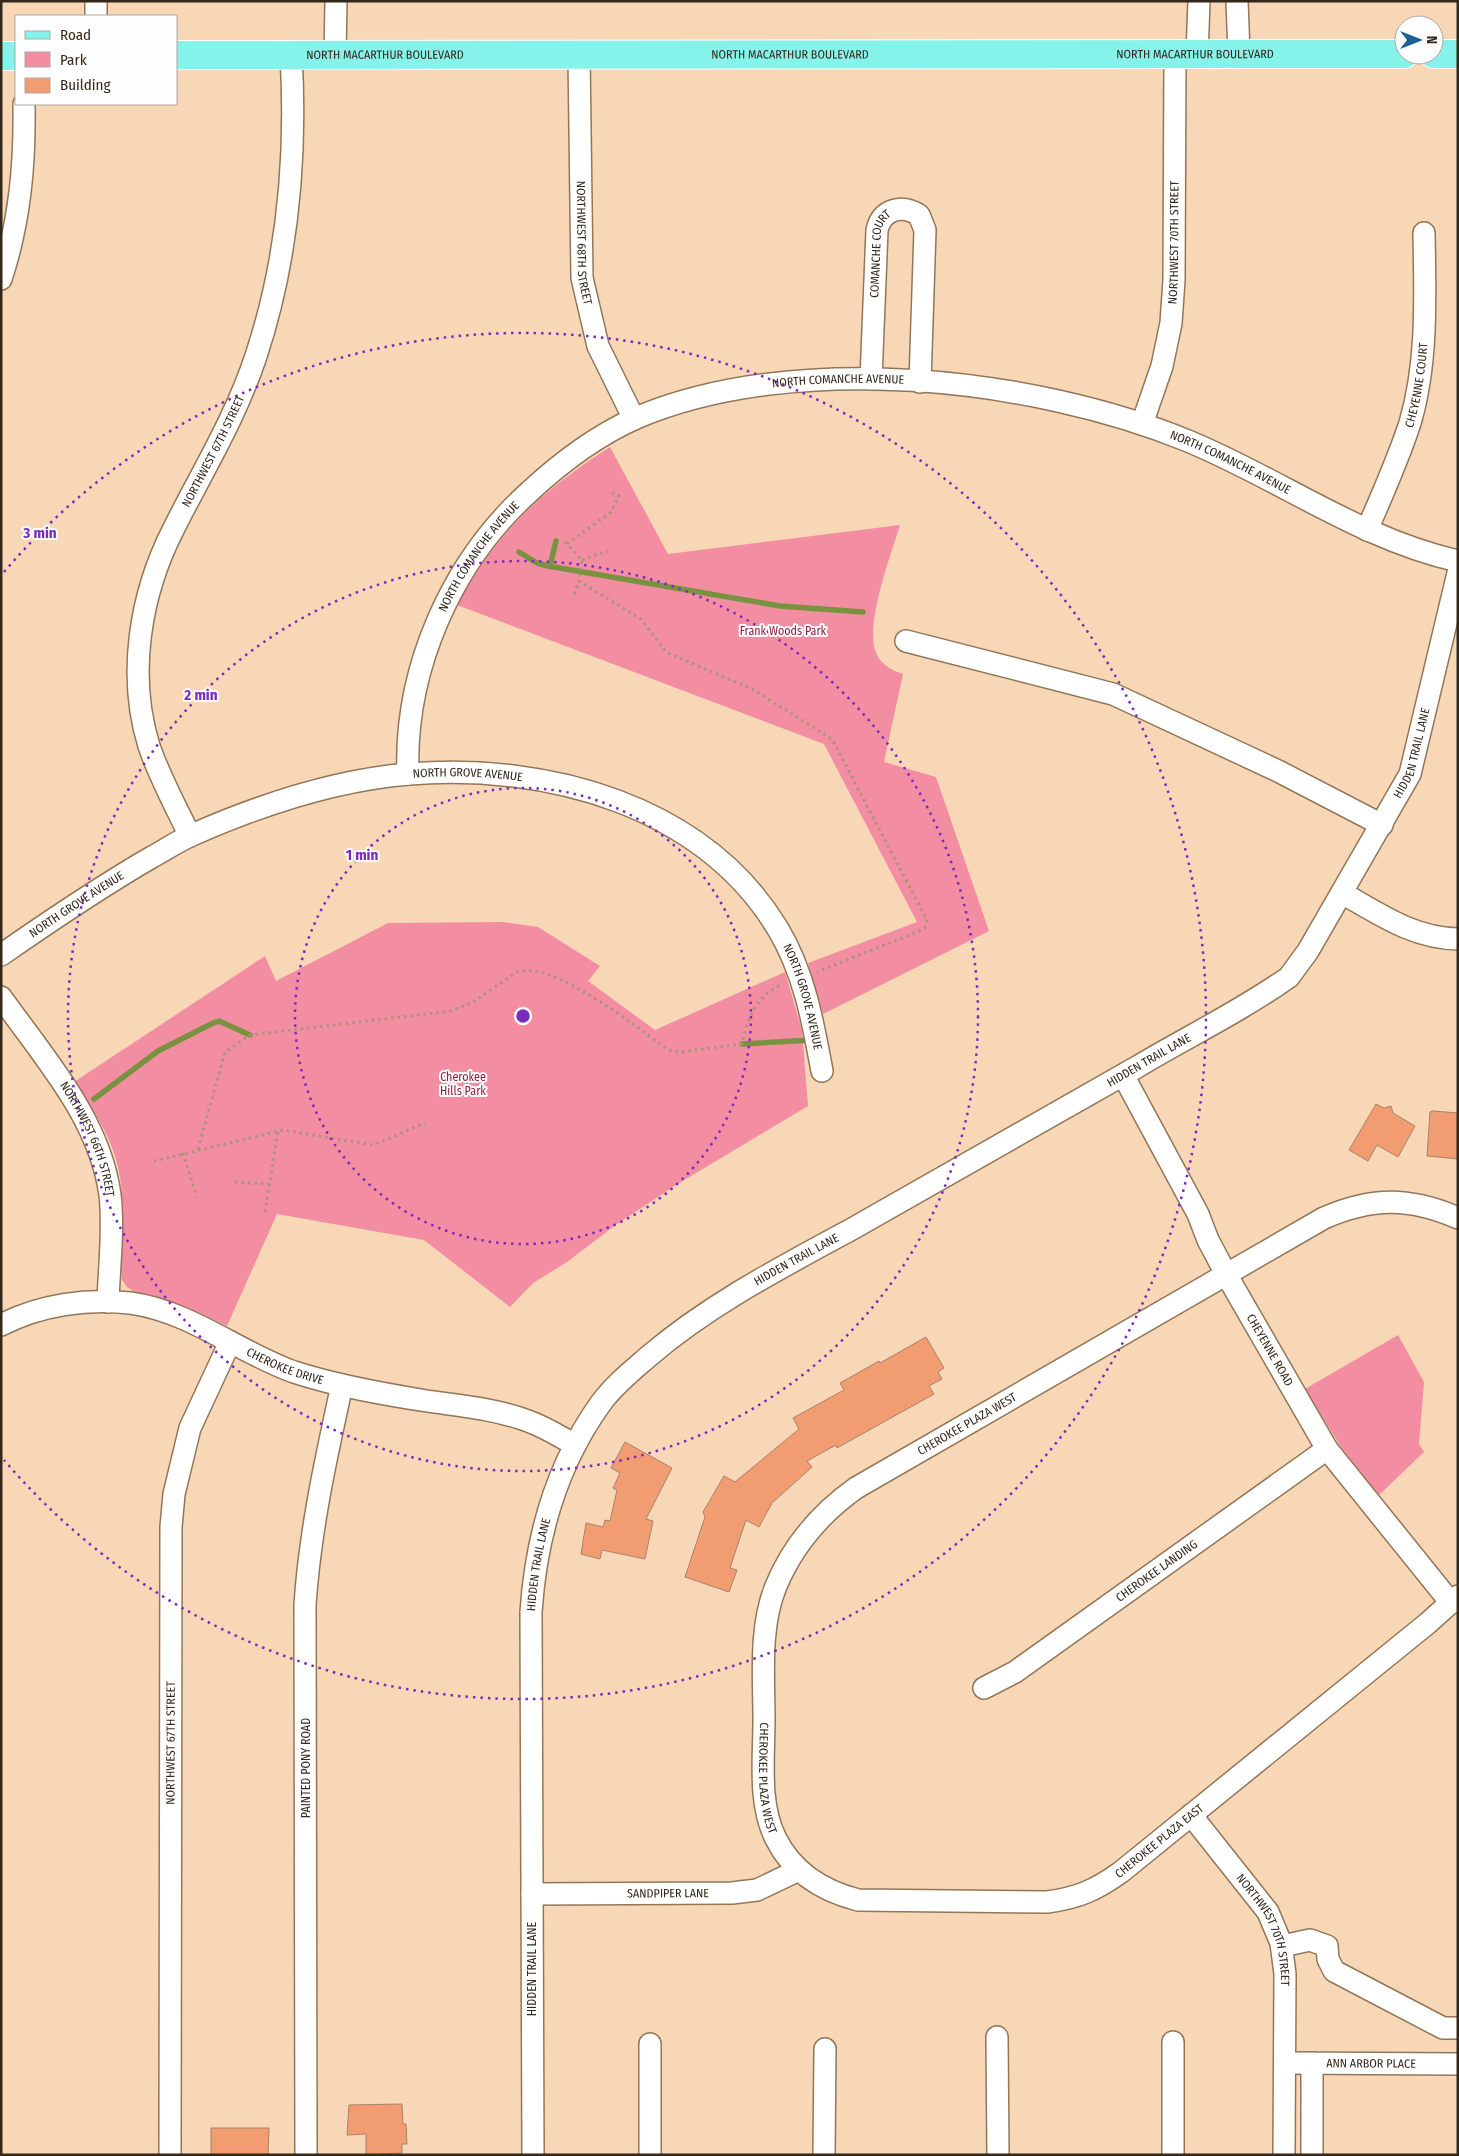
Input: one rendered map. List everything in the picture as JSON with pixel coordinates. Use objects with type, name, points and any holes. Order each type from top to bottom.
[{"type":"main road","name":"NORTH MACARTHUR BOULEVARD","points":[[178,56],[1394,54]]},
{"type":"main road","points":[[1444,54],[1458,54]]},
{"type":"main road","points":[[1,56],[15,56]]},
{"type":"street","points":[[96,1],[96,15]]},
{"type":"street","points":[[335,55],[336,1]]},
{"type":"street","name":"NORTHWEST 70TH STREET","points":[[1142,424],[1162,366],[1171,323],[1186,54],[1199,1]]},
{"type":"street","points":[[1237,1],[1239,54]]},
{"type":"street","name":"NORTHWEST 67TH STREET","points":[[190,836],[150,746],[141,710],[139,641],[146,602],[156,568],[172,532],[225,433],[256,358],[272,304],[286,228],[291,172],[293,96],[291,55]]},
{"type":"street","name":"NORTHWEST 68TH STREET","points":[[579,55],[582,278],[598,346],[634,419]]},
{"type":"street","points":[[1,279],[10,252],[22,183],[24,105]]},
{"type":"street","name":"COMANCHE COURT","points":[[871,379],[877,230],[879,222],[884,215],[891,211],[906,209],[919,215],[925,230],[920,382]]},
{"type":"street","name":"CHEYENNE COURT","points":[[1367,530],[1410,422],[1420,374],[1425,320],[1424,233]]},
{"type":"street","name":"NORTH COMANCHE AVENUE","points":[[408,774],[410,724],[414,692],[426,650],[442,611],[471,560],[504,517],[549,473],[603,436],[634,419],[701,396],[733,389],[778,383],[871,379],[966,386],[1046,399],[1142,424],[1188,441],[1228,459],[1367,530],[1413,549],[1458,561]]},
{"type":"street","name":"HIDDEN TRAIL LANE","points":[[533,2155],[531,1612],[533,1584],[545,1523],[557,1484],[575,1445],[602,1402],[631,1371],[692,1321],[805,1254],[988,1154],[1289,977],[1299,965],[1403,790],[1415,758],[1458,573]]},
{"type":"street","points":[[906,641],[1113,694],[1278,771],[1382,825]]},
{"type":"street","name":"NORTH GROVE AVENUE","points":[[1,955],[122,874],[190,836],[283,801],[370,779],[408,774],[450,772],[519,776],[588,792],[650,815],[675,828],[724,862],[744,883],[779,930],[801,977],[822,1071]]},
{"type":"street","points":[[1342,894],[1412,932],[1439,939],[1458,940]]},
{"type":"street","name":"NORTHWEST 66TH STREET","points":[[1,997],[78,1108],[100,1151],[110,1197],[108,1302]]},
{"type":"street","name":"CHEYENNE ROAD","points":[[1123,1075],[1194,1206],[1226,1274],[1327,1449],[1454,1600]]},
{"type":"street","name":"CHEROKEE PLAZA WEST","points":[[799,1870],[776,1840],[766,1808],[764,1656],[769,1607],[776,1586],[802,1538],[817,1520],[856,1488],[1324,1218],[1364,1204],[1402,1202],[1422,1205],[1458,1218]]},
{"type":"street","name":"CHEROKEE DRIVE","points":[[1,1325],[56,1306],[108,1302],[150,1306],[168,1312],[294,1371],[342,1385],[506,1414],[548,1429],[575,1445]]},
{"type":"street","name":"NORTHWEST 67TH STREET","points":[[170,2155],[171,1527],[174,1494],[190,1428],[230,1342]]},
{"type":"street","name":"PAINTED PONY ROAD","points":[[306,2155],[305,1605],[314,1522],[342,1385]]},
{"type":"street","name":"CHEROKEE LANDING","points":[[984,1688],[1015,1672],[1327,1449]]},
{"type":"street","name":"CHEROKEE PLAZA EAST","points":[[799,1870],[814,1882],[833,1893],[858,1900],[1047,1902],[1072,1899],[1101,1886],[1122,1872],[1454,1600]]},
{"type":"street","name":"NORTHWEST 70TH STREET","points":[[1191,1815],[1268,1912],[1282,1946],[1285,1974],[1284,2155]]},
{"type":"street","name":"SANDPIPER LANE","points":[[532,1894],[732,1893],[757,1890],[799,1870]]},
{"type":"street","points":[[1282,1946],[1310,1940],[1327,1946],[1328,1959],[1334,1971],[1443,2028],[1458,2028]]},
{"type":"street","points":[[997,2037],[998,2155]]},
{"type":"street","points":[[1173,2042],[1173,2155]]},
{"type":"street","points":[[650,2044],[650,2155]]},
{"type":"street","points":[[824,2155],[825,2048]]},
{"type":"street","name":"ANN ARBOR PLACE","points":[[1285,2063],[1458,2064]]},
{"type":"street","points":[[1312,2064],[1312,2155]]},
{"type":"street","points":[[1284,2130],[1312,2130]]},
{"type":"path","points":[[583,562],[566,543],[611,512],[619,496],[612,493]]},
{"type":"path","points":[[583,562],[608,551]]},
{"type":"path","points":[[574,594],[580,579],[583,562]]},
{"type":"path","points":[[198,1150],[225,1052],[250,1035],[451,1011],[464,1007],[517,972],[527,968],[560,979],[582,990],[669,1050],[680,1052],[742,1044],[746,1023],[758,1001],[775,987],[925,928],[927,920],[832,739],[752,689],[666,652],[641,619],[580,579]]},
{"type":"path","points":[[154,1161],[278,1131],[372,1145],[425,1123]]},
{"type":"path","points":[[264,1212],[278,1131]]},
{"type":"path","points":[[183,1153],[197,1197]]},
{"type":"path","points":[[234,1182],[269,1184]]},
{"type":"green space","name":"Frank Woods Park","points":[[610,447],[668,554],[900,525],[881,588],[874,622],[873,637],[879,659],[903,674],[884,762],[936,777],[989,931],[823,1014],[808,963],[917,922],[824,744],[457,605],[488,555],[523,515],[562,480]]},
{"type":"green space","name":"Cherokee Hills Park","points":[[502,922],[538,927],[600,966],[588,981],[655,1030],[785,972],[802,1030],[808,1106],[676,1185],[617,1224],[567,1262],[533,1283],[510,1307],[424,1240],[277,1214],[227,1326],[187,1307],[135,1292],[127,1287],[122,1280],[121,1271],[122,1192],[115,1155],[106,1133],[74,1082],[265,956],[276,981],[388,923]]},
{"type":"green space","points":[[1398,1335],[1424,1382],[1419,1444],[1424,1452],[1379,1495],[1341,1447],[1305,1389]]},
{"type":"building","points":[[1376,1104],[1384,1108],[1391,1106],[1393,1113],[1415,1126],[1398,1157],[1377,1145],[1368,1161],[1349,1150]]},
{"type":"building","points":[[1430,1112],[1458,1113],[1458,1159],[1427,1156]]},
{"type":"building","points":[[926,1337],[944,1368],[938,1372],[942,1379],[929,1386],[934,1394],[837,1448],[836,1445],[807,1461],[812,1467],[772,1503],[759,1527],[746,1520],[730,1568],[737,1570],[729,1592],[685,1577],[705,1517],[703,1512],[724,1476],[735,1482],[799,1429],[793,1418],[844,1390],[840,1383]]},
{"type":"building","points":[[625,1442],[672,1468],[646,1519],[653,1521],[645,1559],[602,1550],[600,1559],[581,1554],[586,1523],[603,1527],[605,1520],[610,1521],[617,1490],[613,1488],[620,1473],[611,1468]]},
{"type":"building","points":[[402,2104],[407,2144],[402,2144],[402,2153],[366,2155],[366,2134],[347,2135],[349,2105]]},
{"type":"building","points":[[211,2128],[269,2128],[268,2155],[211,2155]]},
{"type":"waterway","points":[[550,566],[556,541]]},
{"type":"waterway","points":[[519,552],[537,563],[548,566],[780,606],[863,612]]},
{"type":"waterway","points":[[94,1099],[158,1051],[211,1024],[219,1021],[250,1035]]},
{"type":"waterway","points":[[742,1044],[812,1040]]}]
